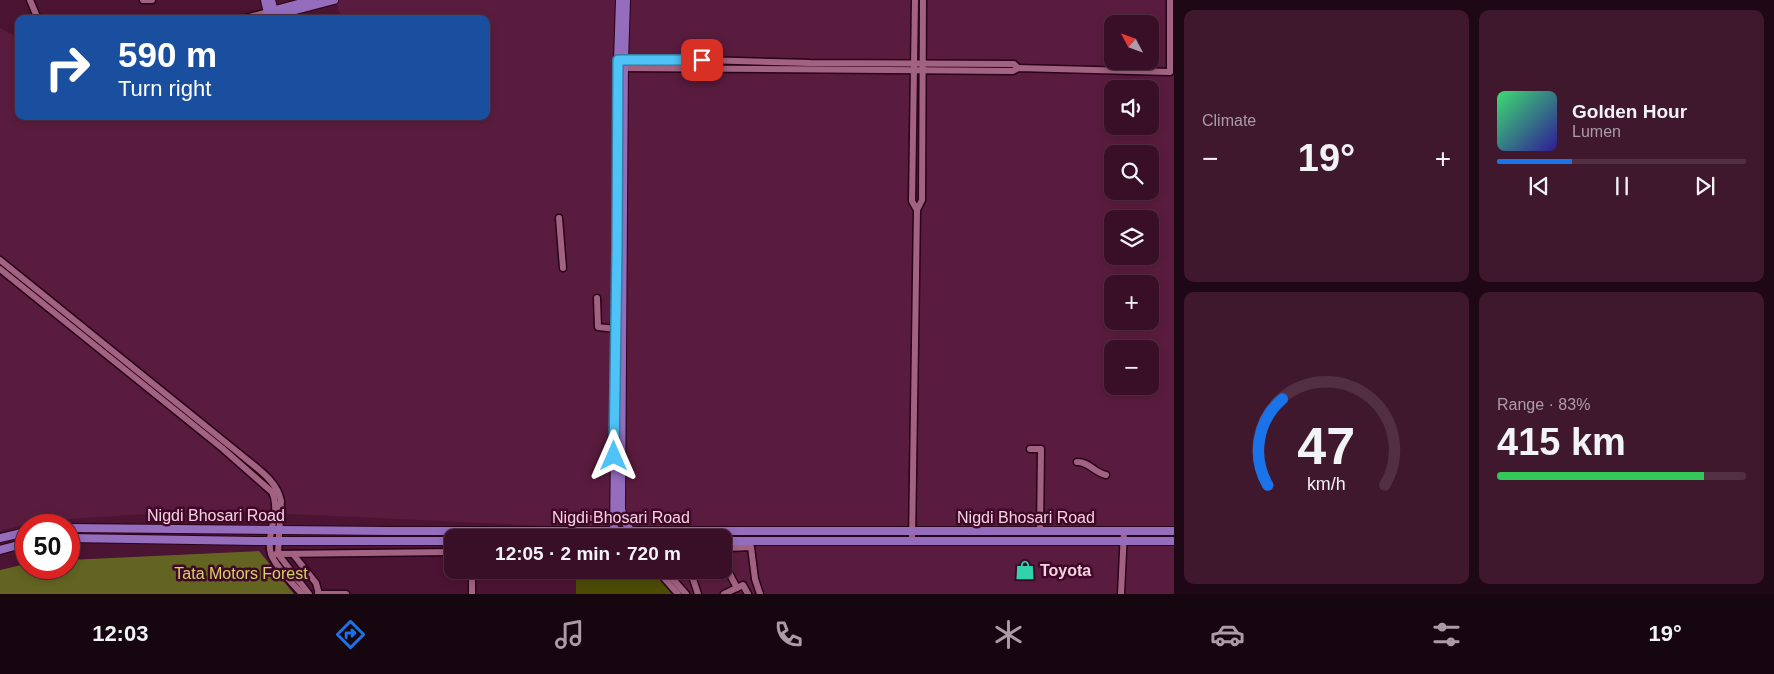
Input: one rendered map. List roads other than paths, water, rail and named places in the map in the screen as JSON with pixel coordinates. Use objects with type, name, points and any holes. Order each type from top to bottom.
[{"type":"main road","points":[[265,0],[270,15]]},
{"type":"main road","points":[[270,15],[271,0]]},
{"type":"main road","points":[[270,15],[313,0]]},
{"type":"main road","points":[[270,15],[334,0]]},
{"type":"main road","points":[[620,0],[621,509],[623,521],[629,529]]},
{"type":"main road","points":[[621,64],[626,0]]},
{"type":"main road","points":[[614,529],[616,329],[620,290]]},
{"type":"main road","name":"Nigdi Bhosari Road","points":[[80,528],[444,532]]},
{"type":"main road","name":"Nigdi Bhosari Road","points":[[732,533],[1174,531]]},
{"type":"main road","points":[[0,538],[15,535]]},
{"type":"main road","name":"Nigdi Bhosari Road","points":[[80,538],[444,541]]},
{"type":"main road","name":"Nigdi Bhosari Road","points":[[732,541],[1174,542]]},
{"type":"main road","points":[[0,550],[15,546]]},
{"type":"street","points":[[30,0],[36,15]]},
{"type":"street","points":[[143,0],[152,0]]},
{"type":"street","points":[[915,0],[912,201],[917,210]]},
{"type":"street","points":[[912,541],[917,210],[922,200],[923,0]]},
{"type":"street","points":[[621,64],[914,67],[1014,64],[1018,68],[1170,72],[1170,0]]},
{"type":"street","points":[[559,218],[563,268]]},
{"type":"street","points":[[0,260],[272,482],[281,501],[275,530]]},
{"type":"street","points":[[0,269],[222,448],[272,492],[275,502],[274,554],[302,594]]},
{"type":"street","points":[[597,298],[598,327],[616,329]]},
{"type":"street","points":[[1030,449],[1041,449],[1040,531]]},
{"type":"street","points":[[1077,462],[1088,463],[1099,474],[1106,475]]},
{"type":"street","points":[[578,518],[614,518]]},
{"type":"street","points":[[1121,594],[1124,531]]},
{"type":"street","points":[[367,541],[367,552]]},
{"type":"street","points":[[732,548],[751,547],[760,594]]},
{"type":"street","points":[[274,554],[444,552]]},
{"type":"street","points":[[274,554],[309,594]]},
{"type":"street","points":[[293,554],[316,583],[319,594],[346,594]]},
{"type":"street","points":[[732,575],[740,587],[748,594]]},
{"type":"street","points":[[472,579],[472,594]]},
{"type":"street","points":[[665,579],[678,594]]},
{"type":"street","points":[[673,579],[686,594]]},
{"type":"street","points":[[693,579],[698,594]]},
{"type":"street","points":[[724,594],[756,581]]},
{"type":"place","name":"Toyota","points":[[1025,570]]},
{"type":"park label","name":"Tata Motors Forest","points":[[241,573]]}]
